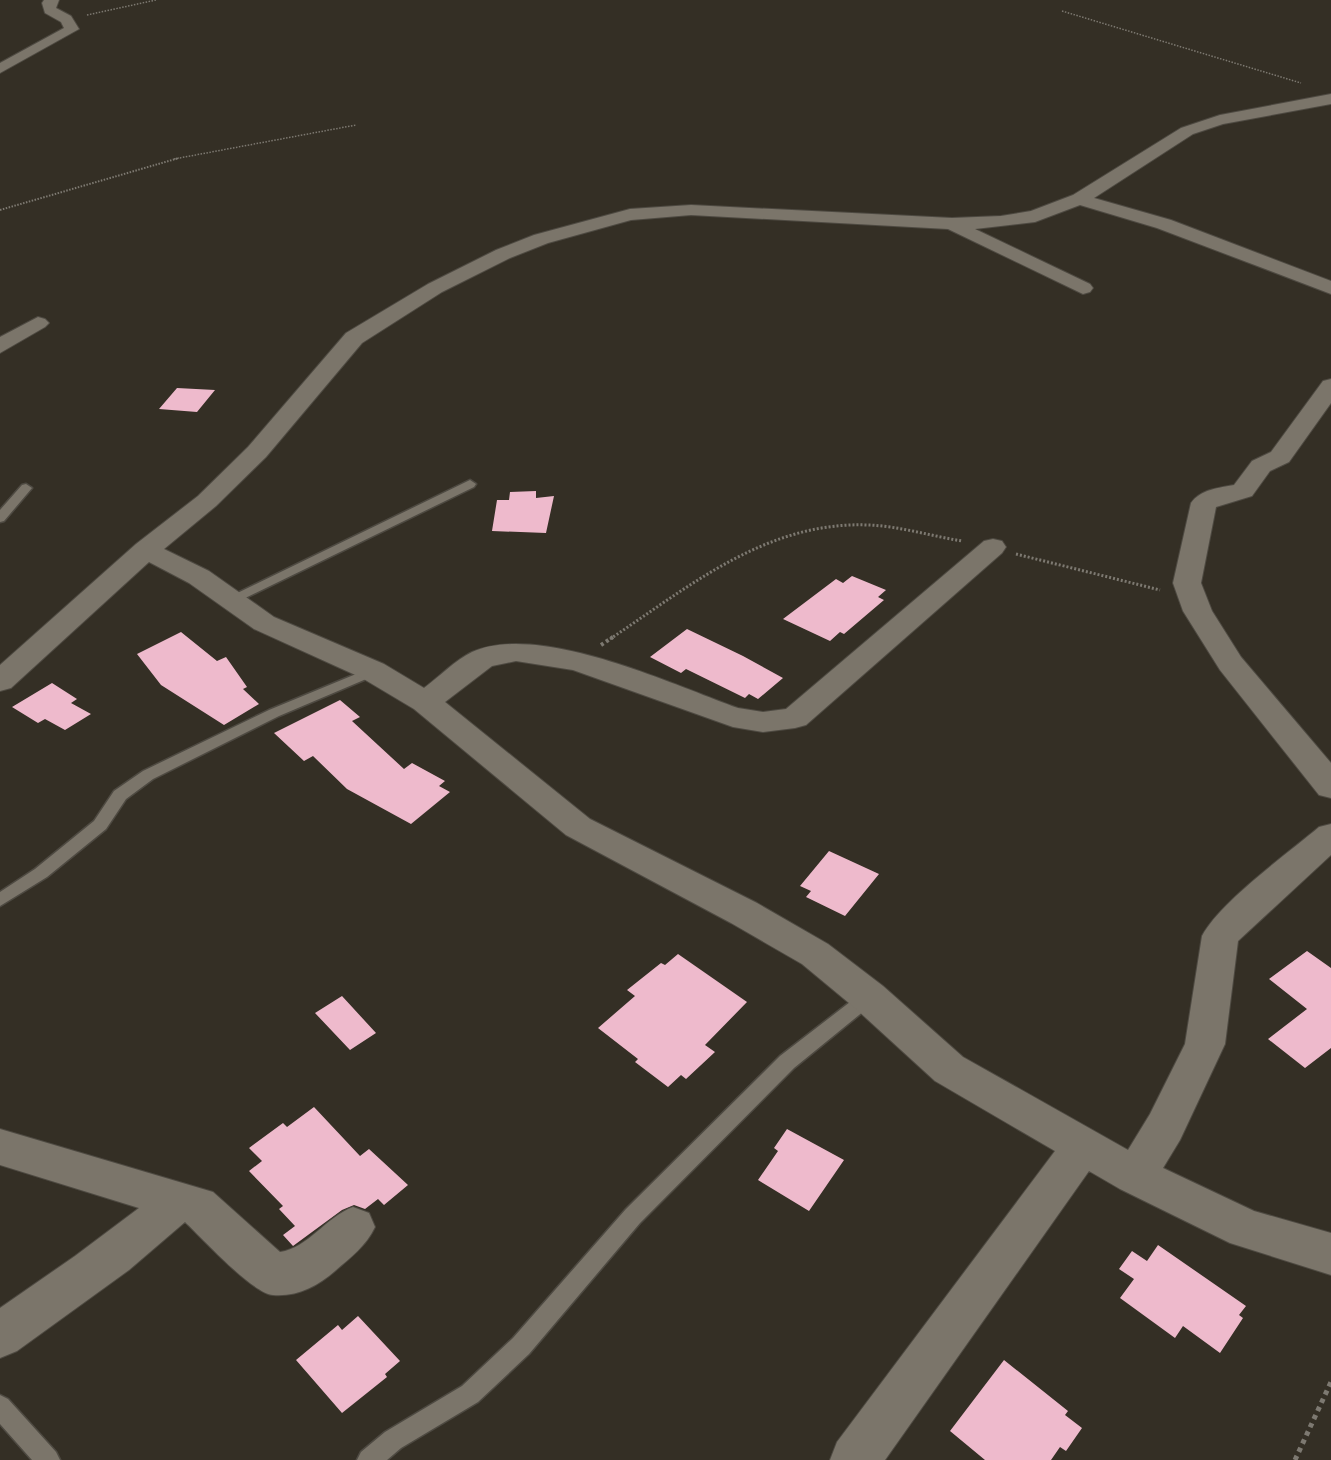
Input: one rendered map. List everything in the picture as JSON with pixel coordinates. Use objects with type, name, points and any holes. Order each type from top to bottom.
[{"type":"street","points":[[0,69],[72,29],[66,20],[50,10],[49,3],[53,0]]},
{"type":"street","points":[[0,681],[146,550],[207,501],[257,452],[354,339],[375,323],[435,288],[541,239],[630,215],[691,210],[952,224],[1001,222],[1035,216],[1079,199],[1187,131],[1220,120],[1331,99]]},
{"type":"street","points":[[1079,199],[1164,224],[1331,288]]},
{"type":"street","points":[[952,224],[1083,288]]},
{"type":"street","points":[[0,346],[38,323]]},
{"type":"street","points":[[1331,386],[1296,437],[1280,456],[1261,466],[1243,491],[1217,496],[1204,503],[1197,530],[1195,561],[1187,583],[1192,600],[1203,621],[1245,680],[1286,727],[1331,787]]},
{"type":"street","points":[[425,702],[482,659],[516,652],[579,662],[733,717],[763,723],[795,718],[993,547]]},
{"type":"street","points":[[146,550],[199,577],[264,622],[373,671],[425,702],[578,827],[744,913],[815,954],[869,997],[949,1069],[1135,1176],[1246,1229],[1331,1254]]},
{"type":"street","points":[[1135,1176],[1165,1127],[1205,1044],[1220,936],[1243,912],[1331,836]]},
{"type":"street","points":[[855,1460],[1083,1146]]},
{"type":"street","points":[[0,1147],[198,1206],[272,1274],[303,1270],[353,1227]]},
{"type":"street","points":[[0,1335],[96,1270],[148,1229],[177,1201]]},
{"type":"lane","points":[[232,599],[470,484]]},
{"type":"lane","points":[[0,518],[26,488]]},
{"type":"lane","points":[[0,900],[40,873],[100,825],[120,795],[148,775],[274,713],[373,671]]},
{"type":"lane","points":[[369,1460],[393,1440],[470,1394],[513,1354],[633,1216],[787,1062],[869,997]]},
{"type":"lane","points":[[0,1407],[48,1460]]},
{"type":"path","points":[[66,20],[156,0]]},
{"type":"path","points":[[1062,11],[1309,86]]},
{"type":"path","points":[[0,210],[178,158],[356,125]]},
{"type":"path","points":[[579,662],[610,638],[736,556],[805,529],[868,525],[993,547],[1142,584],[1192,600]]},
{"type":"path","points":[[1295,1460],[1331,1383]]},
{"type":"building","points":[[177,388],[215,390],[197,412],[159,409]]},
{"type":"building","points":[[536,491],[536,498],[554,496],[546,533],[492,531],[497,500],[509,500],[510,492]]},
{"type":"building","points":[[852,576],[886,590],[878,597],[884,600],[844,634],[840,632],[830,641],[783,619],[836,579],[843,583]]},
{"type":"building","points":[[687,629],[783,678],[758,699],[749,694],[745,698],[686,669],[681,673],[650,657]]},
{"type":"building","points":[[181,632],[217,661],[226,657],[247,687],[243,689],[259,704],[224,725],[161,685],[137,654]]},
{"type":"building","points":[[52,683],[77,699],[71,703],[91,714],[65,730],[45,719],[38,723],[12,707]]},
{"type":"building","points":[[340,700],[360,717],[352,721],[404,769],[412,763],[445,781],[439,786],[450,792],[411,824],[347,789],[313,756],[304,761],[274,733]]},
{"type":"building","points":[[829,851],[879,874],[845,916],[806,897],[811,891],[800,886]]},
{"type":"building","points":[[1307,951],[1331,968],[1331,1048],[1305,1068],[1268,1039],[1307,1009],[1269,979]]},
{"type":"building","points":[[678,954],[747,1002],[705,1045],[715,1052],[686,1079],[681,1075],[668,1087],[635,1062],[638,1059],[598,1028],[635,996],[627,990],[661,963],[665,965]]},
{"type":"building","points":[[342,996],[376,1033],[350,1050],[315,1013]]},
{"type":"building","points":[[314,1107],[360,1156],[369,1149],[408,1185],[384,1205],[378,1199],[365,1209],[354,1205],[342,1210],[293,1246],[283,1235],[295,1226],[279,1209],[283,1206],[249,1171],[262,1161],[249,1148],[283,1123],[287,1127]]},
{"type":"building","points":[[787,1129],[844,1160],[809,1211],[758,1180],[778,1151],[774,1148]]},
{"type":"building","points":[[1158,1245],[1246,1306],[1239,1315],[1243,1318],[1220,1353],[1183,1326],[1175,1338],[1120,1298],[1134,1279],[1119,1269],[1132,1251],[1147,1261]]},
{"type":"building","points":[[358,1316],[400,1361],[385,1374],[387,1377],[342,1413],[296,1360],[338,1325],[342,1330]]},
{"type":"building","points":[[1004,1360],[1068,1411],[1065,1415],[1082,1428],[1066,1451],[1060,1447],[1051,1460],[985,1460],[950,1431]]}]
